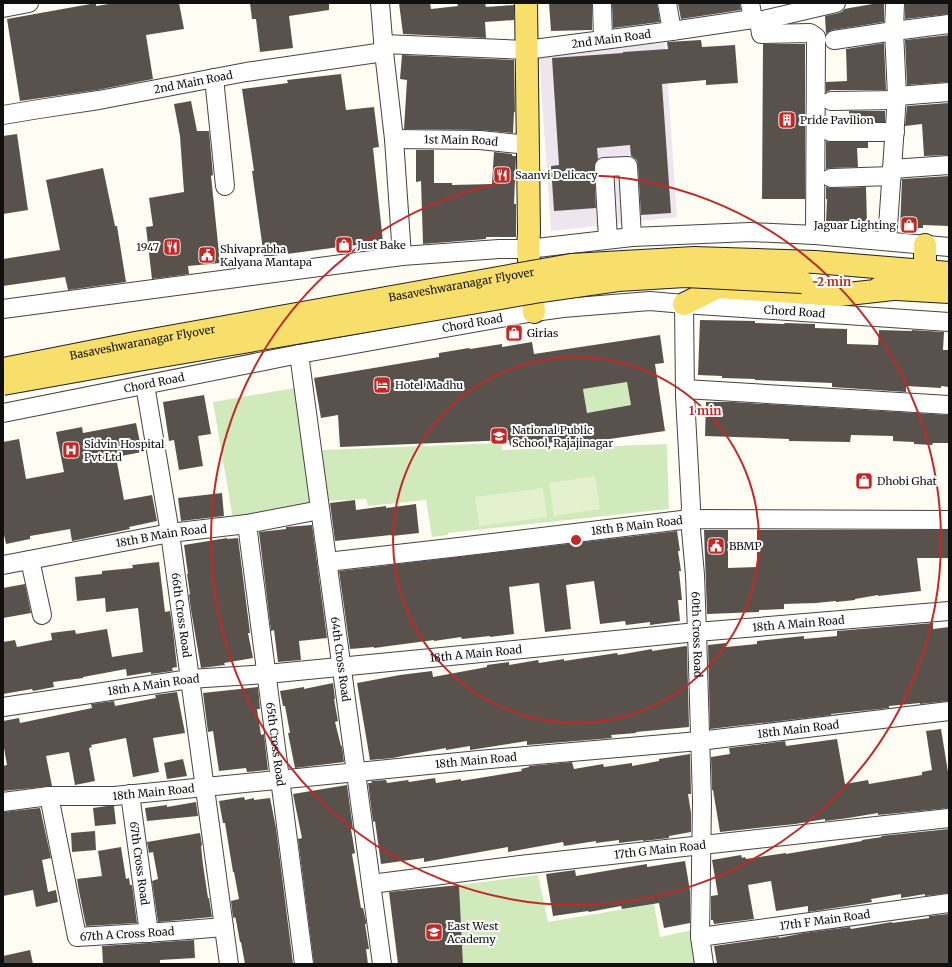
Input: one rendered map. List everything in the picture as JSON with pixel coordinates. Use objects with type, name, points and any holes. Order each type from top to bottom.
[{"type":"main road","points":[[526,3],[528,249],[534,312]]},
{"type":"main road","points":[[924,272],[925,244]]},
{"type":"main road","name":"Basaveshwaranagar Flyover","points":[[3,368],[571,265],[694,258],[815,262],[949,273]]},
{"type":"main road","name":"Basaveshwaranagar Flyover","points":[[3,384],[533,292],[618,280],[685,276],[802,282],[893,289]]},
{"type":"main road","points":[[684,304],[718,287],[839,295],[893,289],[949,292]]},
{"type":"street","points":[[3,8],[29,3]]},
{"type":"street","points":[[380,3],[394,139],[402,256]]},
{"type":"street","points":[[602,3],[603,40]]},
{"type":"street","points":[[667,3],[672,31]]},
{"type":"street","name":"2nd Main Road","points":[[3,115],[99,100],[384,48],[526,50],[672,31],[754,14],[832,3]]},
{"type":"street","points":[[887,241],[897,98],[894,31],[895,3]]},
{"type":"street","points":[[754,14],[761,34],[810,33],[816,37],[815,235]]},
{"type":"street","points":[[834,40],[949,24]]},
{"type":"street","points":[[214,78],[225,186]]},
{"type":"street","points":[[831,102],[897,98],[949,92]]},
{"type":"street","points":[[830,132],[895,132]]},
{"type":"street","name":"1st Main Road","points":[[394,139],[480,140],[528,145]]},
{"type":"street","points":[[831,178],[949,165]]},
{"type":"street","points":[[608,239],[604,167],[628,166],[632,237]]},
{"type":"street","points":[[3,309],[402,256],[499,249],[528,249],[632,237],[750,232],[815,235],[949,247]]},
{"type":"street","name":"Chord Road","points":[[3,413],[299,354],[563,308],[650,301],[949,322]]},
{"type":"street","name":"60th Cross Road","points":[[684,304],[685,389],[691,507],[690,519],[695,575],[702,801],[700,937],[704,964]]},
{"type":"street","name":"64th Cross Road","points":[[299,354],[382,964]]},
{"type":"street","name":"66th Cross Road","points":[[145,385],[170,533],[229,964]]},
{"type":"street","points":[[685,389],[949,405]]},
{"type":"street","name":"18th B Main Road","points":[[3,565],[170,533],[247,524],[320,510]]},
{"type":"street","name":"18th B Main Road","points":[[327,562],[690,519],[949,520]]},
{"type":"street","name":"65th Cross Road","points":[[247,524],[304,964]]},
{"type":"street","points":[[30,560],[42,615]]},
{"type":"street","name":"18th A Main Road","points":[[3,707],[190,679],[266,674],[697,632],[949,611]]},
{"type":"street","name":"18th Main Road","points":[[3,802],[49,796],[114,796],[479,760],[699,741],[949,712]]},
{"type":"street","name":"67th Cross Road","points":[[130,794],[149,933]]},
{"type":"street","name":"67th A Cross Road","points":[[49,796],[77,936],[149,933],[224,927]]},
{"type":"street","name":"17th G Main Road","points":[[371,884],[520,865],[949,818]]},
{"type":"street","name":"17th F Main Road","points":[[700,937],[949,903]]},
{"type":"shaded area","points":[[665,43],[677,217],[551,231],[539,55]]},
{"type":"green space","points":[[627,382],[631,405],[587,413],[583,389]]},
{"type":"green space","points":[[294,388],[315,504],[233,519],[213,402]]},
{"type":"green space","points":[[502,443],[502,450],[667,444],[669,509],[448,533],[448,535],[432,537],[426,500],[368,506],[366,499],[327,501],[322,450]]},
{"type":"green space","points":[[595,476],[600,509],[554,516],[549,483]]},
{"type":"green space","points":[[543,488],[547,517],[479,526],[475,497]]},
{"type":"green space","points":[[538,875],[548,922],[654,904],[660,937],[692,930],[698,964],[463,964],[459,885]]},
{"type":"building","points":[[96,3],[96,6],[115,3],[179,3],[184,29],[146,35],[153,79],[97,90],[20,101],[7,19]]},
{"type":"building","points":[[250,3],[329,3],[329,10],[289,16],[293,48],[260,52],[256,19],[252,19]]},
{"type":"building","points":[[399,3],[430,3],[431,9],[458,6],[457,3],[485,3],[486,7],[514,5],[514,20],[485,22],[486,38],[403,34]]},
{"type":"building","points":[[549,3],[592,3],[592,30],[551,31]]},
{"type":"building","points":[[612,3],[657,3],[660,22],[613,28]]},
{"type":"building","points":[[678,3],[740,3],[741,10],[681,19]]},
{"type":"building","points":[[884,3],[884,22],[832,30],[826,34],[825,16],[839,13],[844,9]]},
{"type":"building","points":[[905,3],[949,3],[949,14],[905,19]]},
{"type":"building","points":[[949,35],[949,82],[907,85],[905,40]]},
{"type":"building","points":[[701,40],[702,47],[735,45],[738,83],[706,85],[706,80],[662,84],[671,213],[641,215],[638,165],[637,160],[631,156],[630,145],[597,148],[598,159],[594,168],[596,208],[554,211],[551,166],[559,165],[552,58],[668,49],[667,42]]},
{"type":"building","points":[[884,43],[886,90],[831,90],[826,92],[826,82],[847,81],[846,49]]},
{"type":"building","name":"Pride Pavilion","points":[[763,44],[805,44],[805,199],[762,199]]},
{"type":"building","points":[[402,55],[514,60],[515,112],[513,133],[480,130],[404,129],[407,80],[400,79]]},
{"type":"building","points":[[341,74],[346,110],[374,107],[379,147],[373,148],[383,242],[264,257],[252,171],[254,171],[242,89],[288,83],[287,80]]},
{"type":"building","points":[[191,101],[197,131],[209,131],[213,175],[211,176],[220,263],[188,266],[189,274],[152,279],[146,227],[153,226],[149,198],[184,192],[180,136],[174,104]]},
{"type":"building","points":[[949,103],[949,155],[924,156],[922,124],[905,126],[907,106]]},
{"type":"building","points":[[849,111],[885,111],[885,122],[849,122]]},
{"type":"building","points":[[17,134],[28,210],[3,214],[3,136]]},
{"type":"building","points":[[826,141],[868,142],[868,148],[857,148],[858,167],[826,169]]},
{"type":"building","points":[[416,150],[434,150],[434,183],[452,183],[452,185],[492,184],[494,152],[512,154],[512,156],[516,156],[514,204],[516,204],[516,237],[486,237],[486,239],[423,244],[421,181],[416,182]]},
{"type":"building","points":[[103,168],[115,226],[117,226],[126,282],[68,290],[65,277],[3,286],[3,259],[60,250],[46,180]]},
{"type":"building","points":[[949,176],[949,226],[923,225],[923,228],[900,228],[902,179]]},
{"type":"building","points":[[826,187],[866,187],[867,223],[826,222]]},
{"type":"building","points":[[700,320],[815,324],[815,328],[847,329],[847,344],[878,345],[879,330],[944,332],[943,350],[949,350],[949,387],[906,386],[906,392],[832,387],[832,383],[755,380],[698,375]]},
{"type":"building","points":[[660,335],[664,363],[655,364],[665,431],[568,445],[567,441],[510,446],[509,440],[340,447],[338,415],[321,418],[314,378],[439,357],[439,353],[502,344],[502,347],[532,342],[534,354]],"holes":[[[627,382],[631,405],[587,413],[583,389]]]},
{"type":"building","points":[[204,395],[211,434],[198,436],[203,466],[179,470],[174,440],[169,441],[163,402]]},
{"type":"building","points":[[706,402],[732,402],[949,415],[949,443],[933,443],[932,445],[914,444],[914,442],[893,441],[893,436],[851,435],[850,442],[789,441],[789,439],[705,436]]},
{"type":"building","points":[[136,423],[142,452],[116,457],[124,500],[152,495],[157,521],[129,527],[130,529],[72,541],[70,529],[30,536],[30,539],[6,544],[3,530],[3,442],[19,439],[26,479],[64,472],[56,432],[82,427],[83,433]]},
{"type":"building","points":[[222,493],[224,516],[181,521],[178,498]]},
{"type":"building","points":[[355,500],[356,510],[416,504],[419,533],[335,541],[330,503]]},
{"type":"building","points":[[312,525],[327,638],[299,641],[301,660],[278,662],[274,630],[271,631],[259,532],[286,529],[286,527]]},
{"type":"building","points":[[704,530],[728,530],[728,568],[757,567],[757,530],[949,530],[949,558],[917,558],[921,591],[878,595],[836,602],[784,604],[784,609],[759,610],[759,612],[707,614]]},
{"type":"building","points":[[677,531],[680,551],[678,551],[681,571],[679,571],[682,600],[678,600],[680,621],[650,625],[650,622],[626,625],[625,621],[600,624],[594,581],[566,585],[571,629],[545,632],[539,583],[509,587],[514,634],[462,639],[461,637],[374,648],[350,649],[339,571]]},
{"type":"building","points":[[227,538],[238,538],[250,633],[248,633],[253,658],[224,663],[225,665],[201,668],[191,610],[184,545]]},
{"type":"building","points":[[159,562],[165,612],[170,611],[173,631],[177,667],[172,668],[173,671],[151,674],[151,672],[127,676],[126,669],[83,678],[53,682],[54,687],[3,694],[3,642],[15,640],[17,647],[52,640],[51,633],[75,630],[76,634],[107,629],[112,657],[143,652],[138,608],[106,612],[105,598],[77,601],[75,577],[102,574],[102,571],[133,568],[132,565]]},
{"type":"building","points":[[25,584],[31,613],[3,618],[3,588]]},
{"type":"building","points":[[933,623],[933,629],[949,627],[949,701],[889,706],[889,708],[710,729],[708,645],[726,643],[726,647],[757,644],[757,641],[804,636],[804,639],[837,636],[837,631]]},
{"type":"building","points":[[686,646],[689,727],[611,735],[612,738],[527,745],[527,741],[470,750],[470,746],[446,750],[446,748],[393,758],[370,760],[357,683],[432,671],[433,677],[487,667],[487,665],[509,662],[509,665],[538,660],[539,663],[564,659],[564,661],[617,653],[618,655],[652,649],[652,651]]},
{"type":"building","points":[[333,683],[338,721],[335,722],[342,746],[344,762],[295,768],[288,733],[290,733],[285,706],[283,706],[280,691],[304,687],[304,689]]},
{"type":"building","points":[[258,687],[260,709],[257,709],[261,735],[264,734],[268,770],[247,772],[246,768],[219,771],[213,731],[208,732],[203,693]]},
{"type":"building","points":[[177,692],[185,733],[153,738],[159,772],[133,777],[126,738],[91,745],[92,747],[89,748],[95,781],[75,785],[69,752],[46,756],[52,786],[3,791],[3,766],[7,765],[3,742],[3,721],[19,718],[20,723],[92,708],[91,704],[114,701],[115,706],[156,698],[155,695]]},
{"type":"building","points":[[941,729],[949,778],[949,808],[878,815],[878,813],[825,821],[825,819],[795,824],[720,832],[712,790],[711,757],[730,754],[729,748],[785,741],[786,746],[837,739],[845,784],[868,780],[869,784],[922,775],[922,772],[932,770],[926,731]]},
{"type":"building","points":[[690,754],[691,794],[688,794],[691,813],[691,832],[669,836],[669,838],[643,841],[619,843],[619,840],[596,843],[596,841],[564,846],[563,842],[508,852],[508,847],[424,862],[424,858],[381,864],[375,821],[373,822],[368,783],[372,783],[371,781],[386,780],[387,783],[408,780],[409,782],[435,778],[436,783],[461,779],[461,781],[522,771],[521,769],[529,766],[572,762],[574,769],[603,764],[604,767],[632,763],[632,766],[659,761],[659,759]]},
{"type":"building","points":[[183,759],[187,776],[167,779],[164,763]]},
{"type":"building","points":[[347,785],[355,853],[352,854],[361,908],[363,908],[366,921],[365,924],[369,949],[366,949],[368,964],[314,964],[298,839],[302,838],[293,794]]},
{"type":"building","points":[[244,797],[245,800],[254,798],[254,800],[270,798],[276,828],[293,964],[245,964],[236,920],[235,917],[233,918],[231,901],[239,899],[225,823],[223,823],[219,801]]},
{"type":"building","points":[[196,802],[198,816],[147,821],[145,808],[167,805],[167,807]]},
{"type":"building","points":[[114,806],[116,824],[95,826],[93,808]]},
{"type":"building","points":[[40,808],[51,858],[42,860],[48,892],[56,890],[58,902],[36,907],[33,890],[3,896],[3,812]]},
{"type":"building","points":[[949,829],[949,893],[925,896],[925,894],[901,898],[901,894],[871,899],[872,902],[808,912],[808,906],[776,911],[771,881],[748,885],[754,919],[714,924],[713,920],[711,920],[711,896],[718,895],[712,860],[741,855],[742,858],[745,857],[746,859],[786,854],[882,837],[881,836]]},
{"type":"building","points":[[95,831],[96,850],[72,852],[71,833]]},
{"type":"building","points":[[200,833],[203,865],[212,917],[158,922],[152,881],[158,879],[153,852],[149,853],[147,842]]},
{"type":"building","points":[[121,847],[126,879],[129,878],[130,885],[132,885],[137,923],[86,926],[77,879],[102,876],[98,851]]},
{"type":"building","points":[[685,861],[690,891],[690,923],[664,928],[659,903],[622,909],[621,906],[589,912],[553,916],[546,874],[575,870],[576,876],[647,864],[647,867]]},
{"type":"building","points":[[459,885],[463,964],[398,964],[389,892]]},
{"type":"building","points":[[949,914],[949,964],[717,964],[714,946],[850,927],[851,929]]},
{"type":"building","points":[[194,940],[195,958],[160,960],[160,964],[103,964],[102,946]]},
{"type":"building","points":[[30,950],[33,964],[3,964],[3,956]]},
{"type":"place","name":"Pride Pavilion","points":[[787,120]]},
{"type":"place","name":"Saanvi Delicacy","points":[[502,175]]},
{"type":"place","name":"Jaguar Lighting","points":[[909,225]]},
{"type":"place","name":"Just Bake","points":[[344,245]]},
{"type":"place","name":"1947","points":[[172,247]]},
{"type":"place","name":"Shivaprabha Kalyana Mantapa","points":[[207,255]]},
{"type":"place","name":"Girias","points":[[514,333]]},
{"type":"place","name":"Hotel Madhu","points":[[382,385]]},
{"type":"place","name":"National Public School, Rajajinagar","points":[[499,436]]},
{"type":"place","name":"Sidvin Hospital Pvt Ltd","points":[[71,450]]},
{"type":"place","name":"Dhobi Ghat","points":[[864,481]]},
{"type":"place","name":"BBMP","points":[[716,546]]},
{"type":"place","name":"East West Academy","points":[[434,932]]}]
